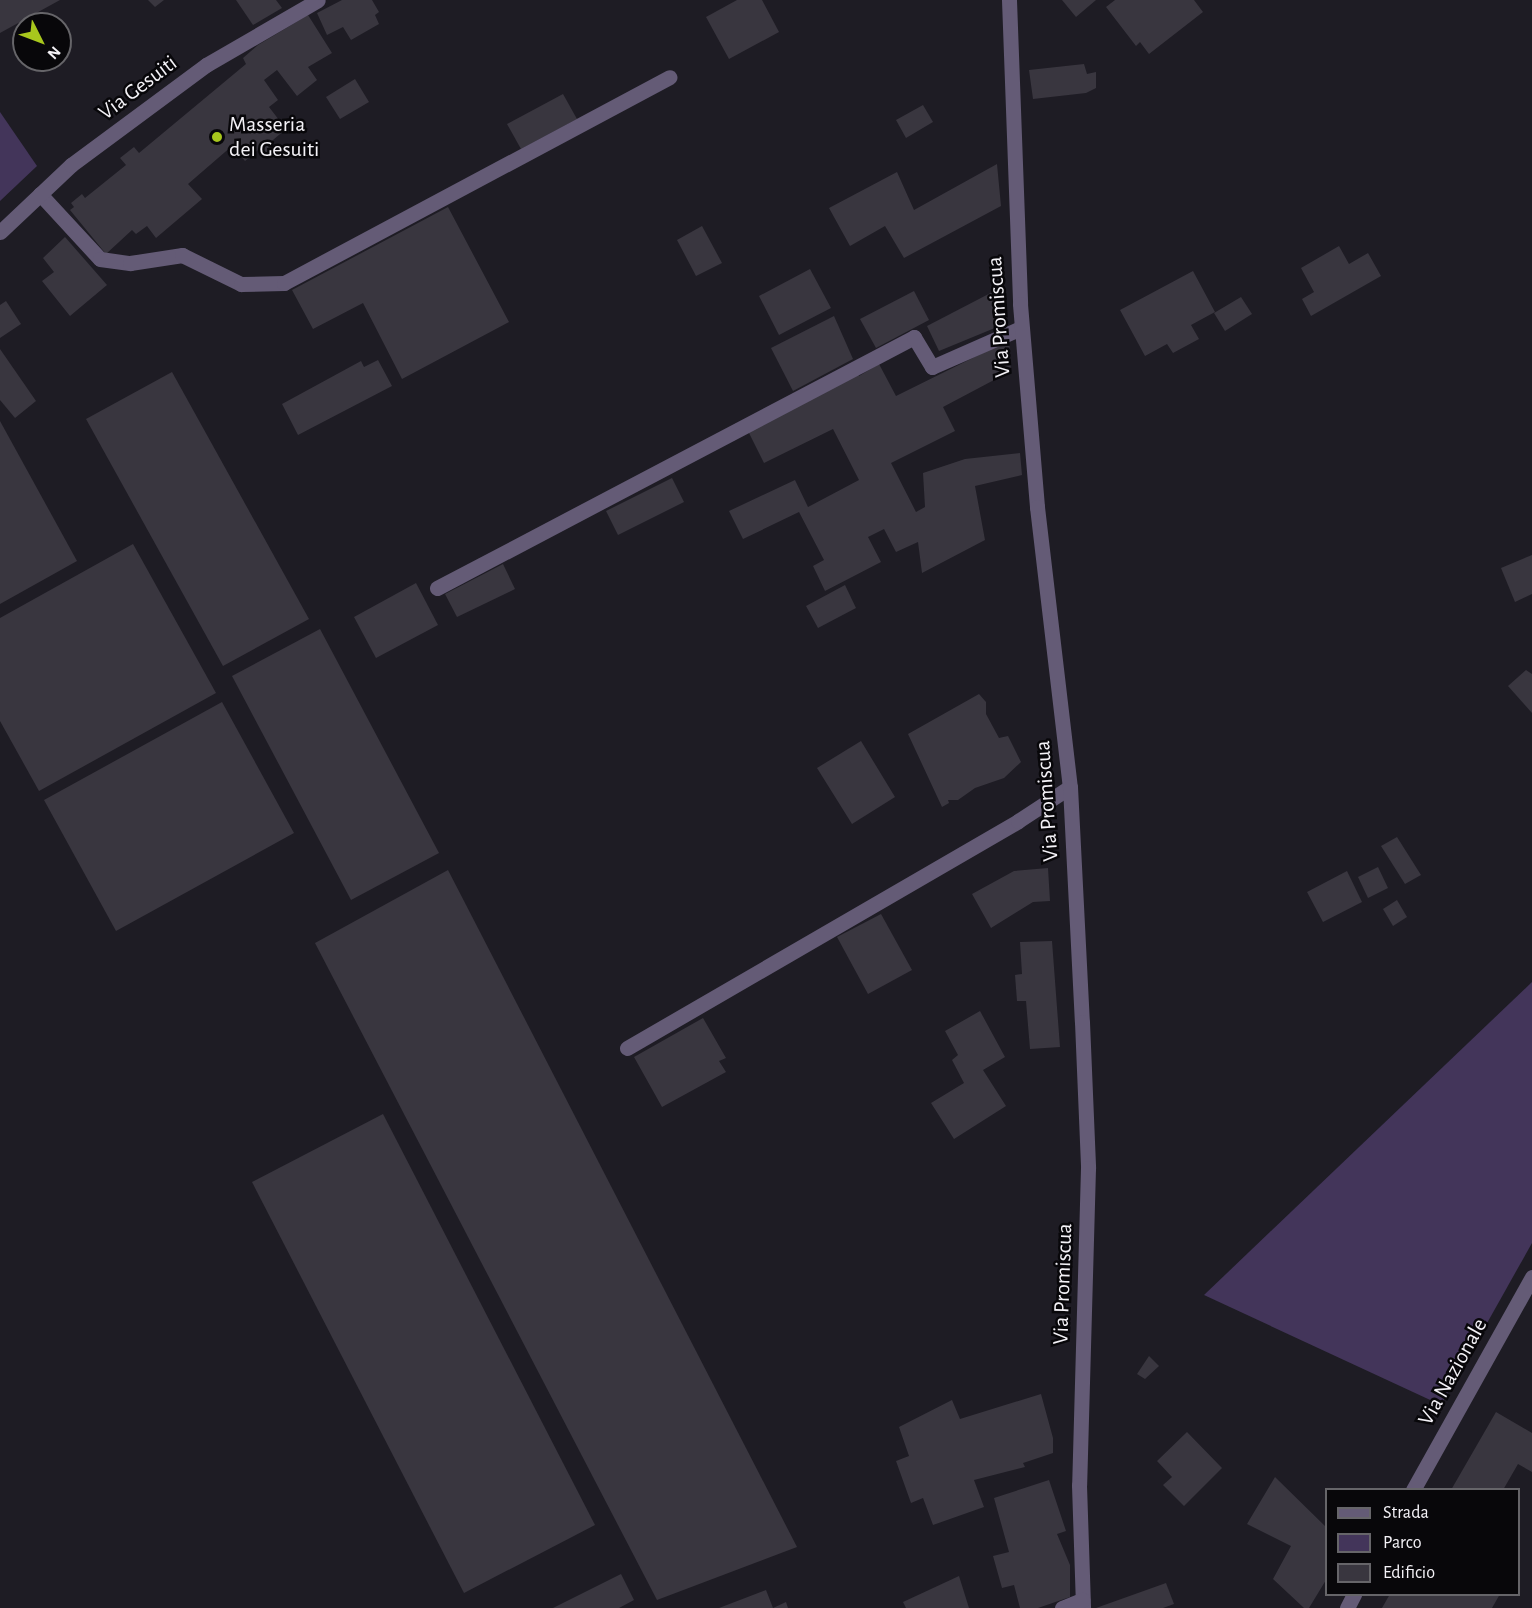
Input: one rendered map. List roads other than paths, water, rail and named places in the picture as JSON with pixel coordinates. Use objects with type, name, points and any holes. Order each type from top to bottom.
[{"type":"street","name":"Via Gesuiti","points":[[0,232],[71,165],[206,65],[318,0]]},
{"type":"street","name":"Via Promiscua","points":[[1009,0],[1022,328],[1037,507],[1071,787],[1088,1168],[1079,1485],[1082,1604],[1062,1608]]},
{"type":"street","points":[[40,194],[100,259],[130,263],[182,255],[241,284],[284,283],[669,77]]},
{"type":"street","points":[[437,588],[914,337],[932,367],[1022,328]]},
{"type":"street","points":[[627,1048],[1071,787]]},
{"type":"street","name":"Via Nazionale","points":[[1414,1488],[1532,1277]]},
{"type":"place","name":"Masseria dei Gesuiti","points":[[217,137]]}]
